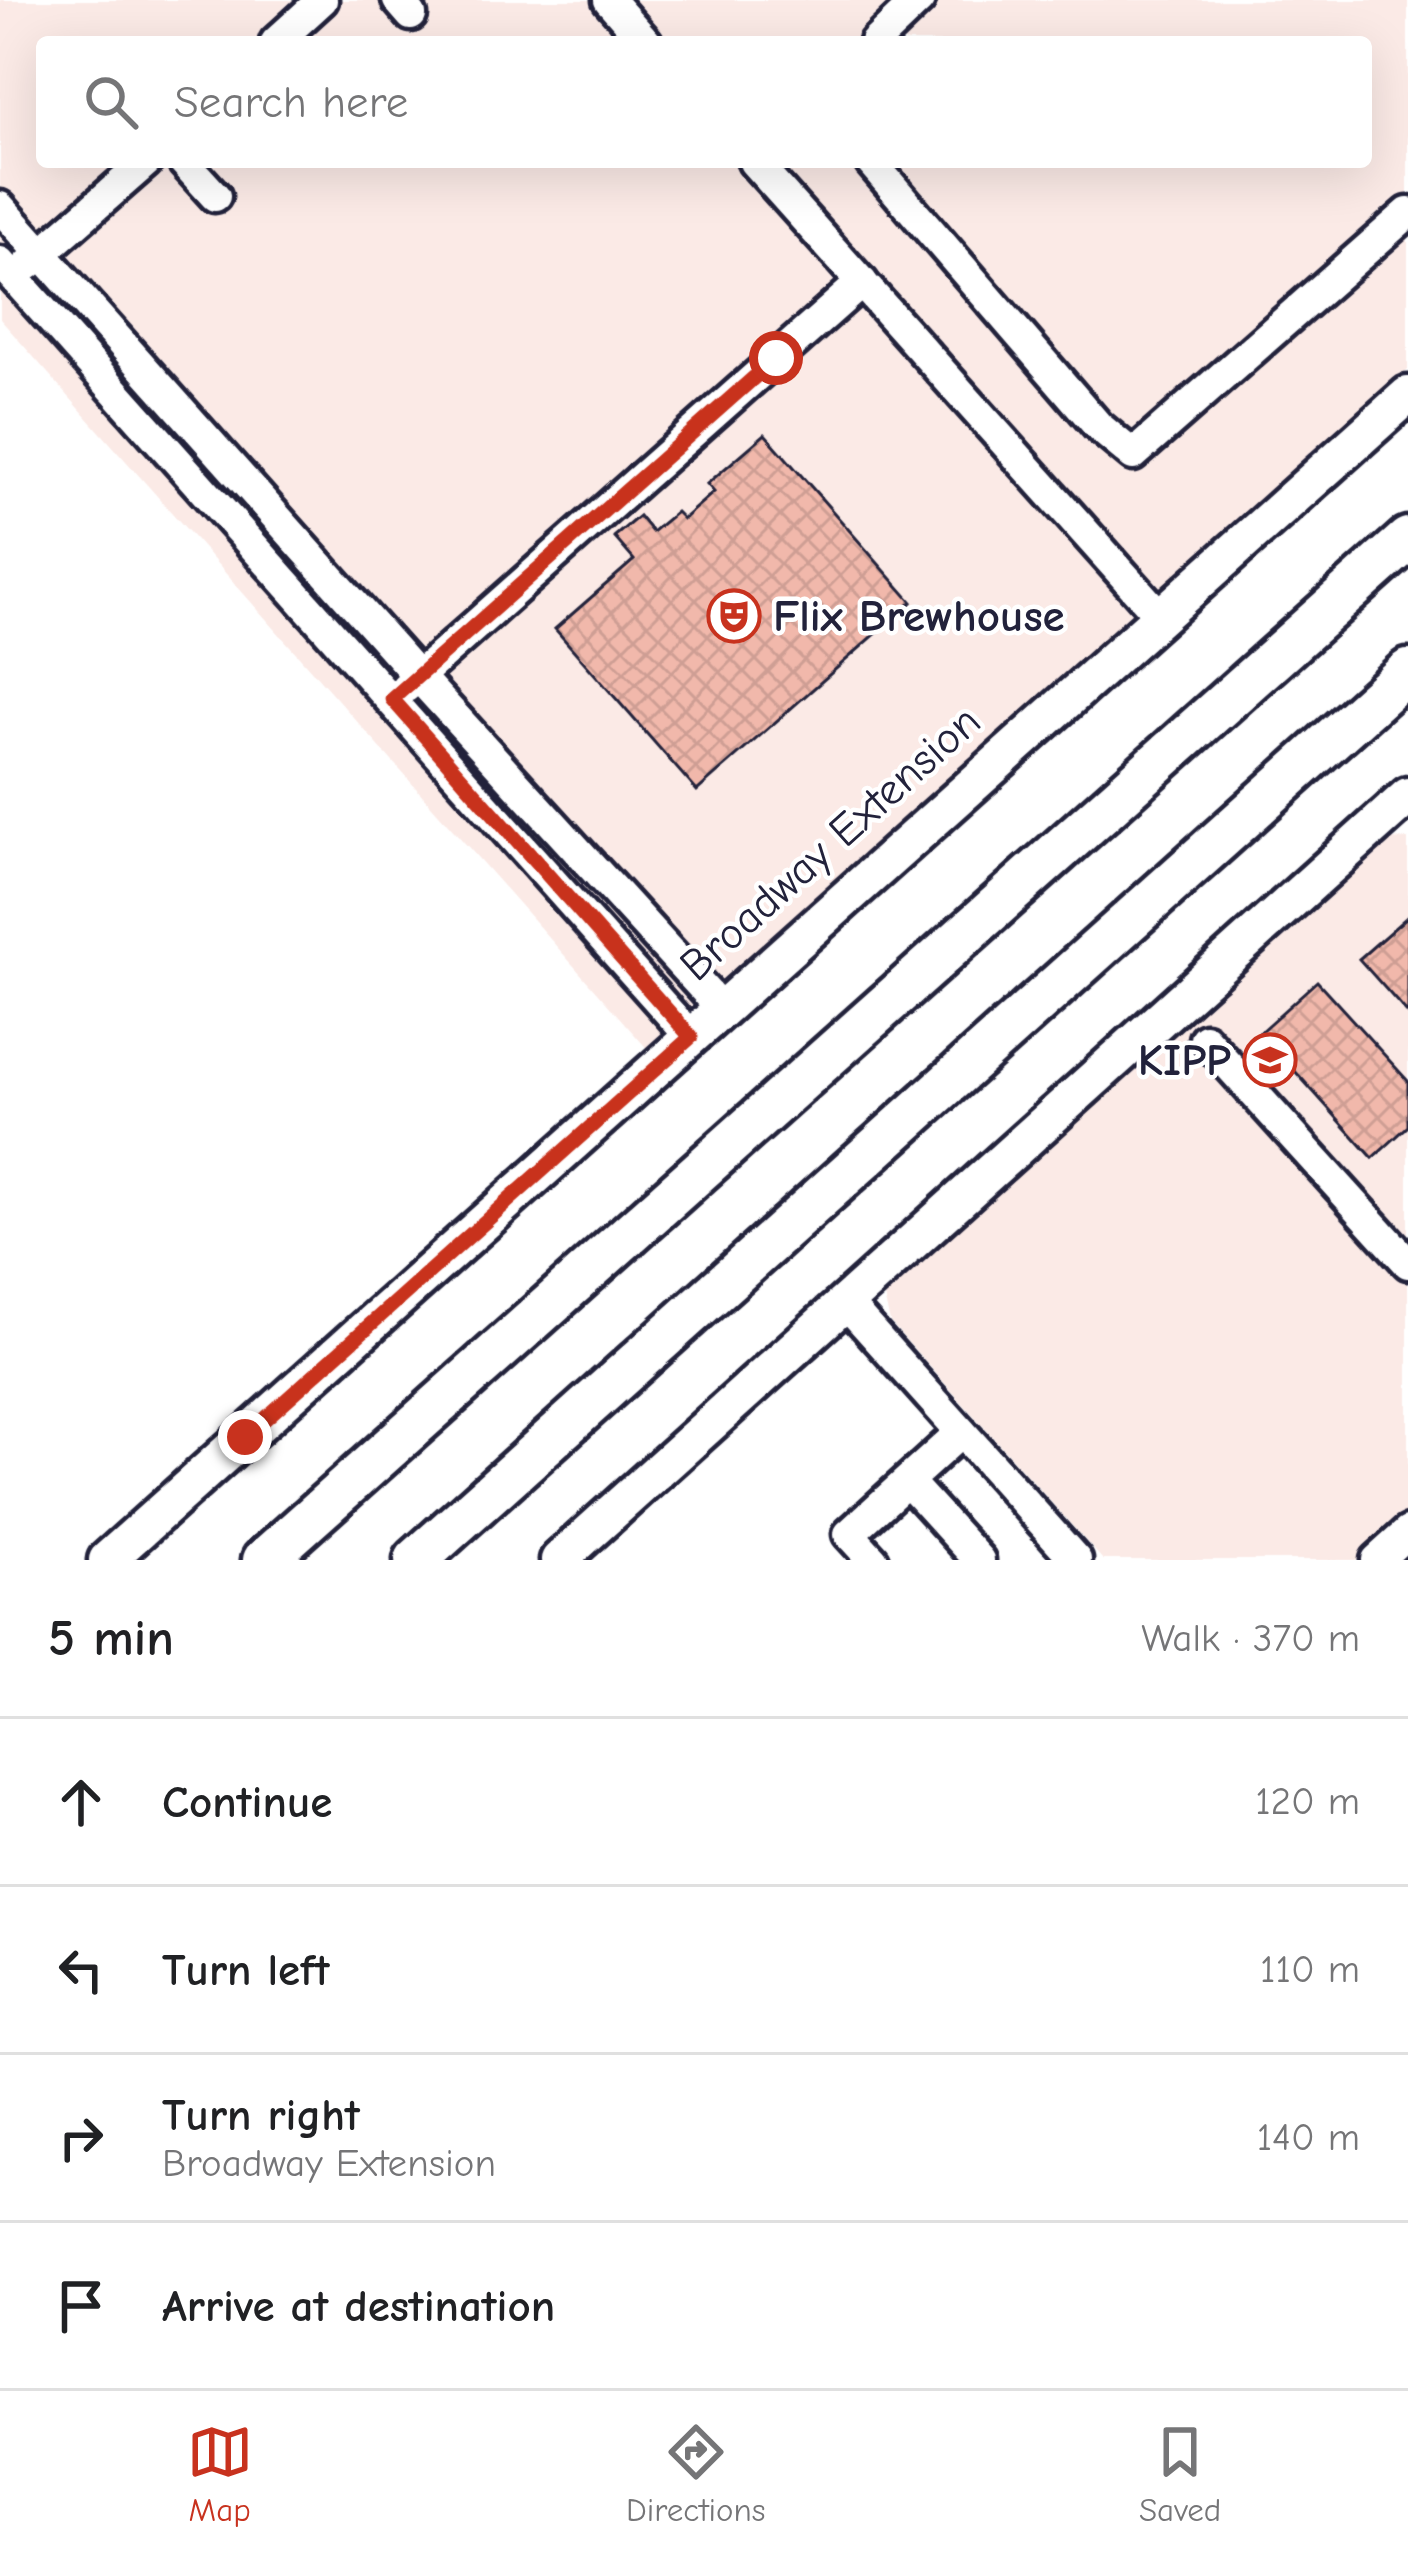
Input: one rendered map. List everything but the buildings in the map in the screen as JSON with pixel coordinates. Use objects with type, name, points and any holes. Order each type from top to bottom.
[{"type":"highway","points":[[264,1560],[1408,539]]},
{"type":"highway","points":[[416,1560],[1408,671]]},
{"type":"main road","name":"Broadway Extension","points":[[107,1560],[1408,395]]},
{"type":"main road","points":[[559,1560],[1408,796]]},
{"type":"street","points":[[283,36],[322,0]]},
{"type":"street","points":[[609,0],[641,36]]},
{"type":"street","points":[[881,36],[919,0]]},
{"type":"street","points":[[139,168],[42,253],[4,276],[392,699],[691,1037]]},
{"type":"street","points":[[189,168],[215,196]]},
{"type":"street","points":[[759,168],[1160,616]]},
{"type":"street","points":[[876,168],[1098,426],[1133,455],[1408,213]]},
{"type":"street","points":[[0,207],[722,1009]]},
{"type":"street","points":[[392,699],[862,282]]},
{"type":"street","points":[[1204,1040],[1408,1263]]},
{"type":"street","points":[[845,1302],[1076,1560]]},
{"type":"street","points":[[873,1560],[850,1534],[961,1432]]},
{"type":"street","points":[[908,1482],[979,1560]]},
{"type":"street","points":[[1377,1560],[1408,1532]]},
{"type":"shaded area","points":[[0,0],[1408,0],[1408,370],[651,1053],[0,319]]},
{"type":"shaded area","name":"KIPP","points":[[1408,839],[1408,1532],[1377,1560],[1103,1560],[890,1322],[884,1297],[888,1283],[1385,840]]},
{"type":"place","name":"Flix Brewhouse","points":[[734,616]]},
{"type":"place","name":"KIPP","points":[[1270,1060]]},
{"type":"route","points":[[245,1437],[691,1037],[392,699],[776,358]]}]
